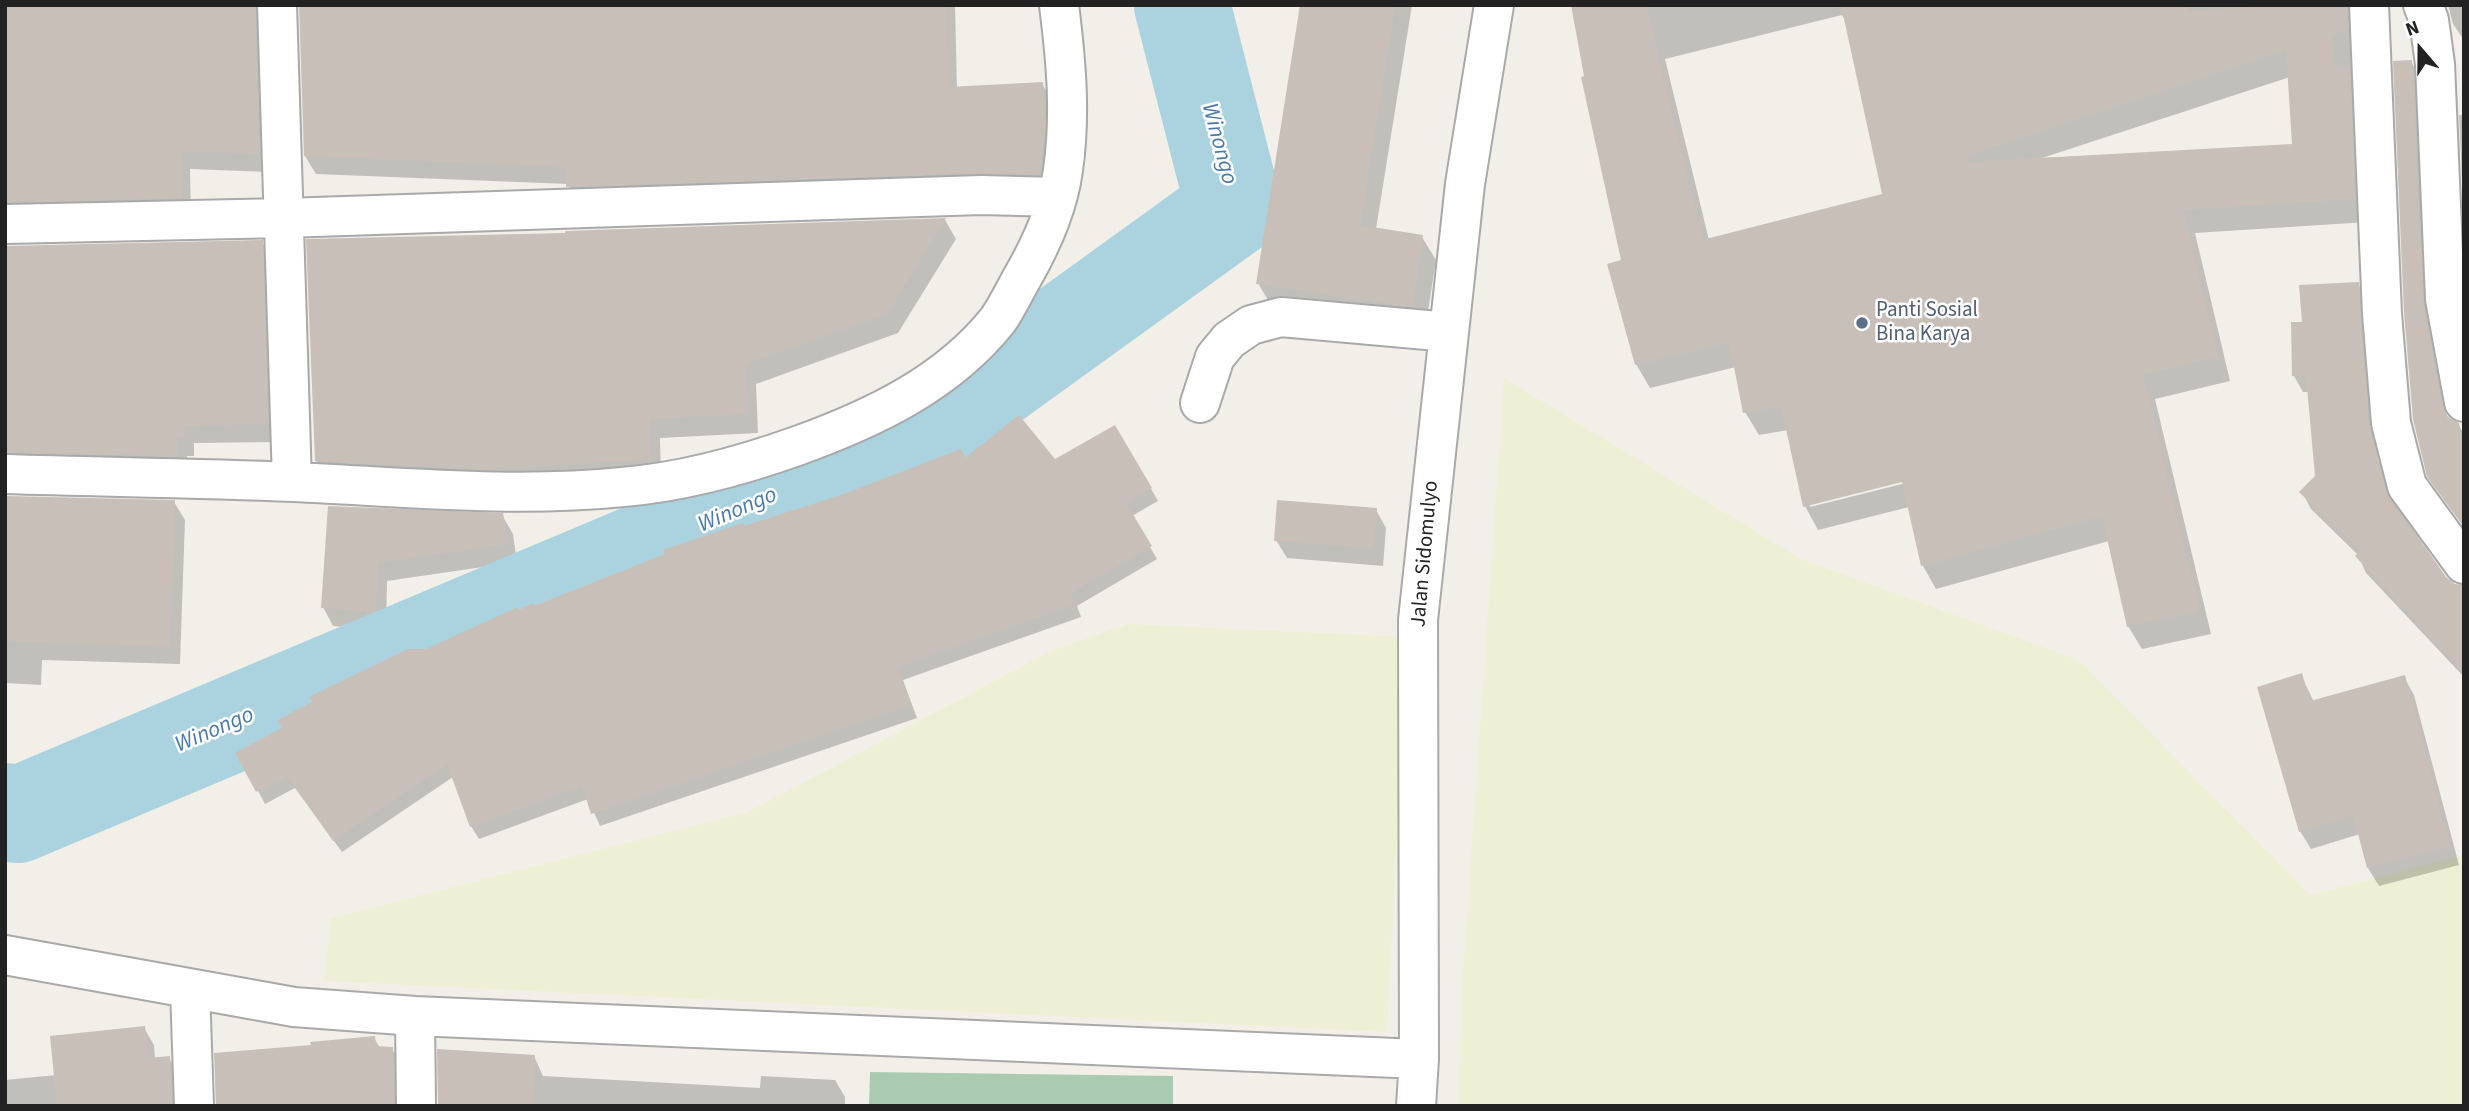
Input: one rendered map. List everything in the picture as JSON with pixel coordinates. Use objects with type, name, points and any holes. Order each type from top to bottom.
[{"type":"street","points":[[276,5],[292,482]]},
{"type":"street","points":[[5,474],[292,482],[503,493],[624,487],[702,475],[770,456],[845,429],[917,392],[957,361],[998,319],[1039,249],[1057,197],[1063,170],[1068,109],[1059,5]]},
{"type":"street","name":"Jalan Sidomulyo","points":[[1416,1106],[1419,1059],[1418,620],[1465,184],[1494,5]]},
{"type":"street","points":[[2369,5],[2382,314],[2391,424],[2407,486],[2464,564]]},
{"type":"street","points":[[2423,5],[2429,20],[2435,64],[2445,299],[2464,402]]},
{"type":"street","points":[[5,223],[284,218],[981,195],[1057,197]]},
{"type":"street","points":[[1200,403],[1215,357],[1229,340],[1251,325],[1281,317],[1449,332]]},
{"type":"street","points":[[5,955],[294,1007],[415,1016],[1419,1059]]},
{"type":"street","points":[[190,989],[194,1106]]},
{"type":"street","points":[[415,1016],[416,1106]]},
{"type":"green space","points":[[1504,378],[1801,559],[2079,660],[2310,895],[2464,855],[2464,1106],[1458,1106],[1462,987]]},
{"type":"green space","points":[[1127,624],[1407,637],[1387,1032],[324,981],[331,918],[748,812],[1049,652]]},
{"type":"green space","points":[[870,1072],[1173,1076],[1173,1106],[869,1106]]},
{"type":"building","points":[[5,5],[255,5],[260,154],[181,151],[182,198],[5,202]]},
{"type":"building","points":[[299,5],[946,5],[948,87],[1043,82],[1045,128],[1040,174],[980,173],[566,187],[566,167],[304,156]]},
{"type":"building","points":[[1300,5],[1395,5],[1360,225],[1423,235],[1412,307],[1256,284]]},
{"type":"building","points":[[1571,5],[1646,5],[1702,240],[1882,194],[1841,5],[2187,5],[2189,11],[2284,5],[2347,5],[2348,30],[2332,35],[2333,66],[2350,65],[2355,199],[2183,210],[2218,357],[2143,375],[2199,611],[2127,627],[2102,516],[1921,566],[1902,482],[1803,507],[1781,406],[1743,413],[1729,342],[1635,365],[1607,264],[1621,260],[1581,77],[1584,76]],"holes":[[[2286,50],[2292,144],[1968,162],[1967,156]]]},
{"type":"building","points":[[2412,60],[2423,300],[2442,406],[2448,417],[2459,423],[2464,477],[2464,527],[2427,477],[2413,419],[2404,313],[2393,61]]},
{"type":"building","points":[[2459,115],[2464,115],[2464,225]]},
{"type":"building","points":[[946,218],[887,314],[746,364],[748,414],[650,419],[651,460],[496,470],[315,461],[306,239],[565,233]]},
{"type":"building","points":[[263,240],[268,424],[185,426],[185,438],[177,438],[177,456],[5,452],[5,246]]},
{"type":"building","points":[[2359,282],[2369,425],[2386,491],[2446,577],[2455,584],[2464,585],[2464,673],[2355,556],[2360,551],[2299,492],[2315,476],[2306,376],[2292,376],[2291,322],[2302,322],[2299,285]]},
{"type":"building","points":[[1019,415],[1055,459],[1115,425],[1152,488],[1126,503],[1152,546],[1071,593],[1075,604],[897,667],[911,705],[591,814],[582,786],[470,827],[447,764],[333,841],[287,776],[256,792],[235,753],[282,728],[278,720],[312,702],[309,697],[408,649],[426,649],[518,607],[519,610],[533,603],[534,606],[665,554],[663,550],[743,523],[744,526],[844,494],[961,449],[965,458]]},
{"type":"building","points":[[5,496],[175,500],[170,647],[5,641]]},
{"type":"building","points":[[1277,500],[1377,508],[1373,548],[1274,541]]},
{"type":"building","points":[[328,506],[503,513],[508,544],[378,563],[376,612],[321,608]]},
{"type":"building","points":[[2302,673],[2310,701],[2405,675],[2450,847],[2367,868],[2353,815],[2299,832],[2257,687]]},
{"type":"building","points":[[145,1026],[148,1058],[170,1056],[172,1106],[57,1106],[50,1036]]},
{"type":"building","points":[[375,1036],[376,1046],[393,1047],[394,1106],[216,1106],[214,1053],[311,1045],[310,1042]]},
{"type":"building","points":[[437,1049],[535,1055],[532,1106],[438,1106]]},
{"type":"waterway","name":"Winongo","points":[[5,811],[17,815],[921,434],[1234,208],[1182,5]]},
{"type":"place","name":"Panti Sosial Bina Karya","points":[[1862,323]]}]
